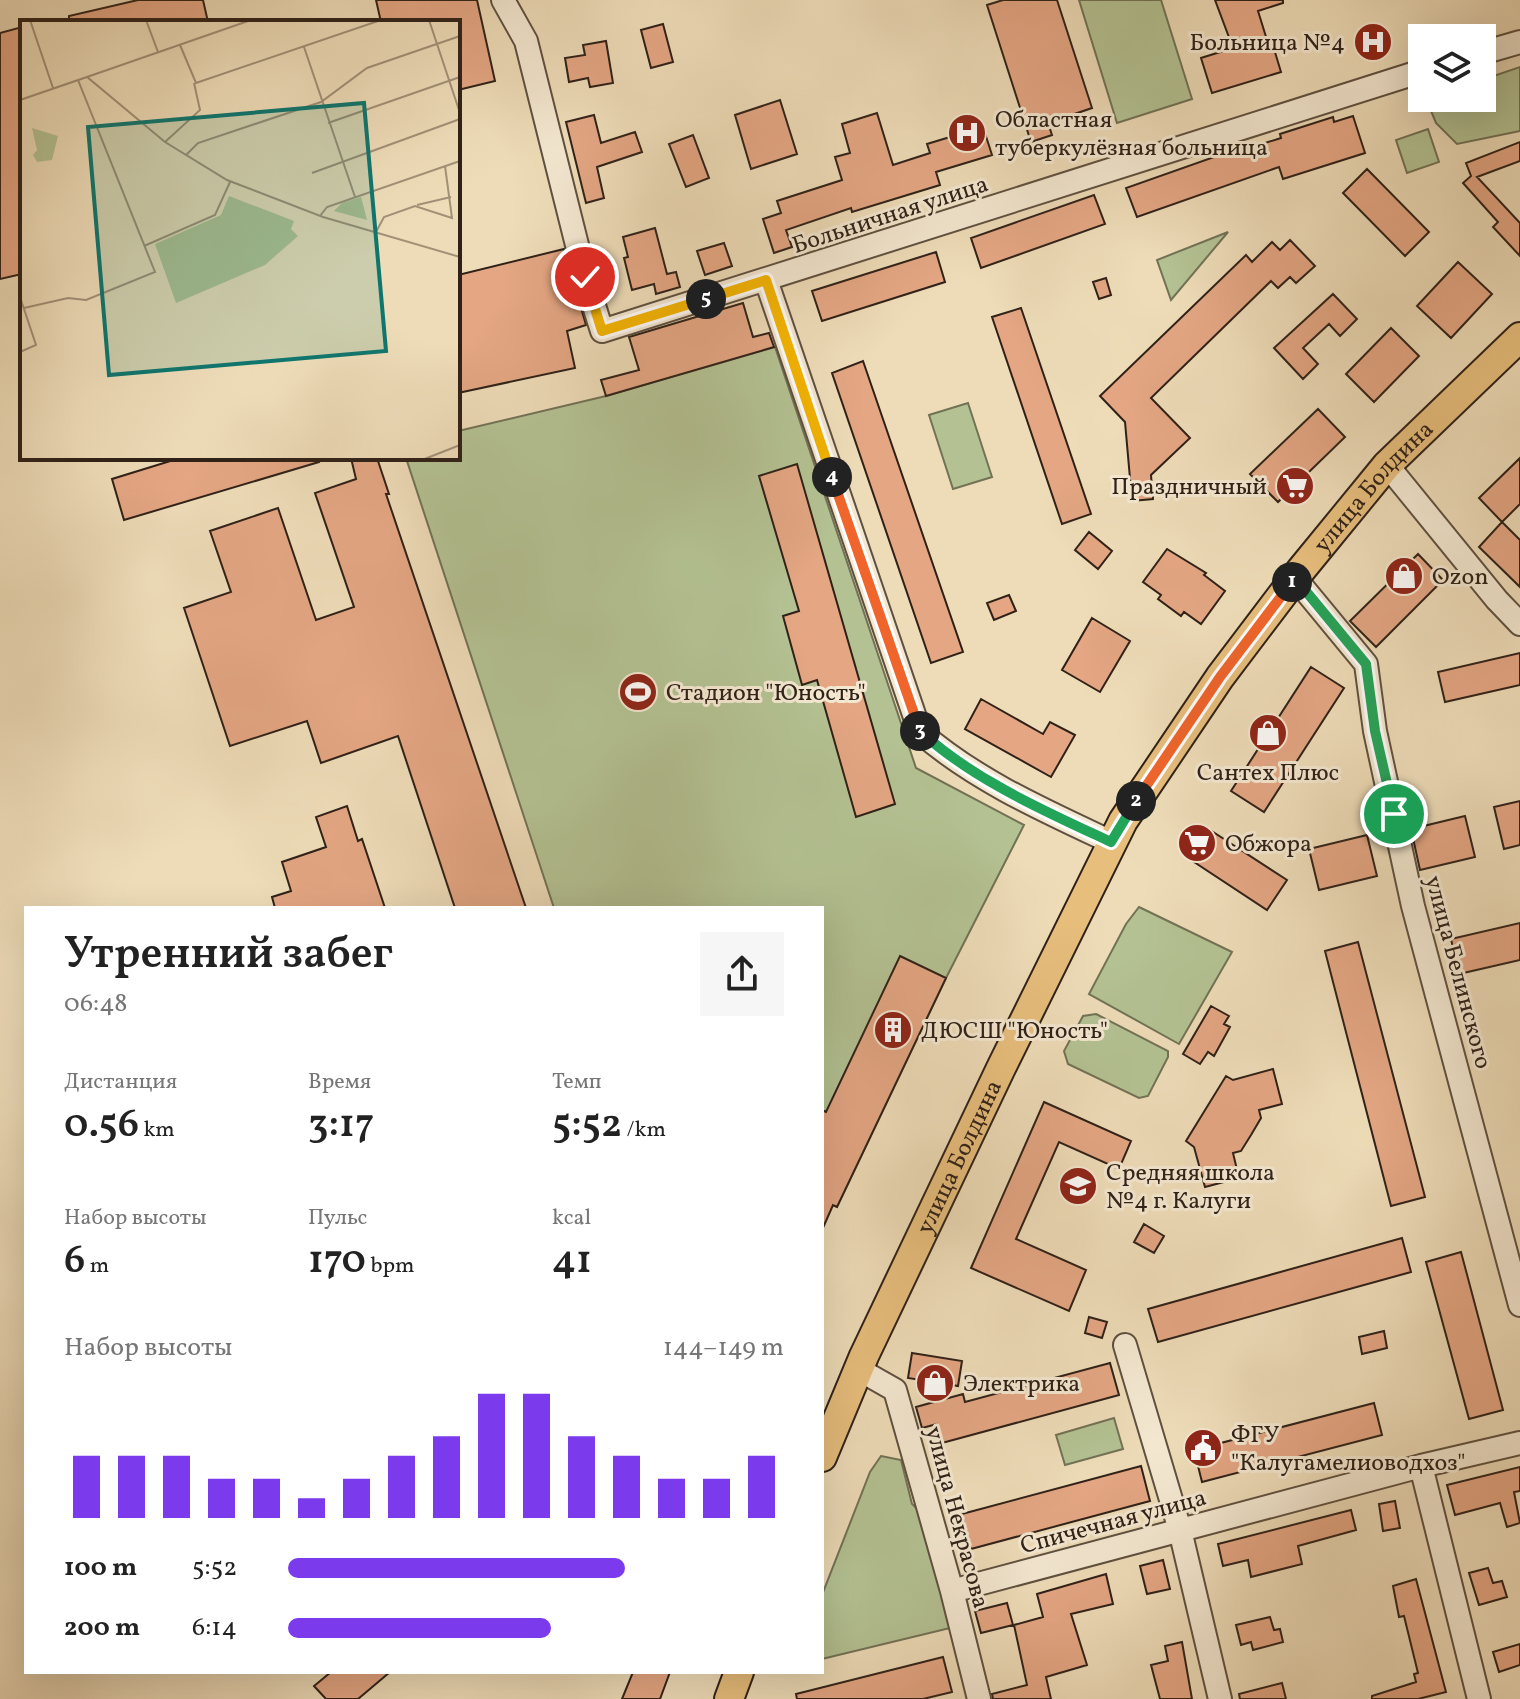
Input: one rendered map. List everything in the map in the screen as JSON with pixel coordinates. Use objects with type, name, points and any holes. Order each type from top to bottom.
[{"type":"main road","name":"улица Болдина","points":[[824,1452],[858,1369],[1111,842],[1220,677],[1295,578],[1387,465],[1479,380],[1520,337]]},
{"type":"main road","points":[[729,1699],[738,1674]]},
{"type":"street","name":"Больничная улица","points":[[503,0],[526,41],[585,277],[602,331],[1408,75]]},
{"type":"street","points":[[1496,49],[1520,42]]},
{"type":"street","points":[[766,280],[920,732],[945,754],[1047,812],[1111,842]]},
{"type":"street","points":[[1387,465],[1520,624]]},
{"type":"street","name":"улица Белинского","points":[[1295,578],[1366,664],[1375,731],[1413,906],[1520,1305]]},
{"type":"street","points":[[1125,1345],[1180,1530],[1220,1699]]},
{"type":"street","name":"улица Некрасова","points":[[858,1369],[895,1390],[979,1699]]},
{"type":"street","name":"Спичечная улица","points":[[952,1591],[1421,1466],[1520,1443]]},
{"type":"street","points":[[1421,1466],[1479,1699]]},
{"type":"green space","points":[[1079,0],[1161,0],[1192,99],[1117,123]]},
{"type":"green space","points":[[1520,67],[1520,131],[1457,144],[1436,123],[1431,112],[1496,112],[1496,75]]},
{"type":"green space","points":[[1428,129],[1439,162],[1407,173],[1396,140]]},
{"type":"green space","points":[[1228,232],[1171,300],[1157,260]]},
{"type":"green space","points":[[775,347],[916,768],[1024,825],[946,978],[837,1207],[824,1201],[824,906],[553,906],[407,460],[460,460],[460,431],[606,396]]},
{"type":"green space","points":[[968,403],[992,477],[953,489],[929,415]]},
{"type":"green space","points":[[1139,907],[1232,952],[1179,1044],[1089,994],[1126,924]]},
{"type":"green space","points":[[1096,1014],[1168,1051],[1168,1057],[1148,1096],[1139,1098],[1068,1064],[1064,1051],[1083,1016]]},
{"type":"green space","points":[[1114,1418],[1123,1449],[1065,1465],[1056,1435]]},
{"type":"green space","points":[[881,1456],[901,1460],[912,1504],[923,1514],[950,1628],[824,1659],[824,1590],[870,1472]]},
{"type":"building","points":[[138,0],[203,0],[208,20],[69,20],[69,16]]},
{"type":"building","points":[[376,0],[477,0],[495,81],[460,90],[460,20],[381,20]]},
{"type":"building","points":[[1003,0],[1057,0],[1092,108],[1048,123],[1052,135],[1031,142],[987,5]]},
{"type":"building","points":[[1215,0],[1283,0],[1283,3],[1258,11],[1281,72],[1212,93],[1201,58],[1233,48]]},
{"type":"building","points":[[663,24],[673,62],[651,68],[641,30]]},
{"type":"building","points":[[20,28],[20,274],[0,279],[0,33]]},
{"type":"building","points":[[606,41],[613,83],[590,87],[588,78],[569,82],[565,58],[585,55],[583,45]]},
{"type":"building","points":[[780,100],[797,154],[751,169],[735,115]]},
{"type":"building","points":[[877,113],[893,165],[930,153],[927,144],[983,127],[992,155],[936,172],[940,185],[852,212],[851,208],[786,230],[792,247],[774,253],[763,219],[781,213],[777,201],[842,180],[835,157],[850,153],[842,124]]},
{"type":"building","points":[[594,115],[601,143],[635,132],[642,152],[597,167],[604,198],[586,203],[566,122]]},
{"type":"building","points":[[1353,116],[1365,153],[1283,179],[1279,167],[1137,217],[1126,188],[1248,145],[1249,148],[1281,138],[1280,134],[1333,117],[1334,122]]},
{"type":"building","points":[[693,135],[709,178],[686,187],[669,144]]},
{"type":"building","points":[[1520,142],[1520,161],[1477,177],[1520,223],[1520,256],[1493,227],[1498,222],[1463,183],[1471,176],[1466,163]]},
{"type":"building","points":[[1367,169],[1429,232],[1405,256],[1343,193]]},
{"type":"building","points":[[1094,195],[1105,224],[981,268],[971,238]]},
{"type":"building","points":[[655,228],[667,274],[676,272],[680,287],[656,294],[654,284],[632,290],[624,258],[628,257],[623,237]]},
{"type":"building","points":[[1290,240],[1315,266],[1296,283],[1290,277],[1278,288],[1271,281],[1151,398],[1190,438],[1151,475],[1153,499],[1132,501],[1125,422],[1100,396],[1246,255],[1252,262],[1272,242],[1280,250]]},
{"type":"building","points":[[724,243],[732,266],[705,275],[697,251]]},
{"type":"building","points":[[564,249],[586,325],[567,331],[575,368],[460,393],[460,275]]},
{"type":"building","points":[[936,252],[945,282],[822,321],[812,291]]},
{"type":"building","points":[[1458,262],[1492,294],[1451,338],[1417,306]]},
{"type":"building","points":[[1106,278],[1111,295],[1099,299],[1093,282]]},
{"type":"building","points":[[1333,294],[1357,319],[1340,336],[1329,324],[1303,348],[1318,364],[1303,379],[1274,348]]},
{"type":"building","points":[[743,303],[753,337],[769,333],[774,347],[606,396],[601,380],[639,370],[629,337]]},
{"type":"building","points":[[1021,308],[1091,514],[1062,524],[992,317]]},
{"type":"building","points":[[1391,328],[1419,356],[1374,402],[1346,374]]},
{"type":"building","points":[[863,361],[963,652],[931,663],[832,373]]},
{"type":"building","points":[[1318,409],[1345,437],[1278,502],[1250,474]]},
{"type":"building","points":[[1520,458],[1520,504],[1502,522],[1479,498]]},
{"type":"building","points":[[174,460],[319,462],[124,520],[112,479]]},
{"type":"building","points":[[351,460],[378,460],[389,494],[386,494],[525,906],[454,906],[398,736],[321,763],[307,721],[230,746],[184,608],[231,592],[210,531],[278,508],[316,620],[354,607],[315,493],[356,479]]},
{"type":"building","points":[[797,464],[895,804],[856,817],[817,680],[802,685],[783,616],[799,611],[759,476]]},
{"type":"building","points":[[1502,522],[1520,540],[1520,587],[1479,547]]},
{"type":"building","points":[[1089,532],[1112,551],[1098,569],[1075,550]]},
{"type":"building","points":[[1167,549],[1206,573],[1204,575],[1225,591],[1201,624],[1184,612],[1181,616],[1158,599],[1161,595],[1143,582]]},
{"type":"building","points":[[1418,554],[1443,580],[1376,647],[1350,621]]},
{"type":"building","points":[[1009,595],[1016,611],[994,620],[987,603]]},
{"type":"building","points":[[1092,618],[1130,641],[1100,692],[1062,670]]},
{"type":"building","points":[[1520,653],[1520,685],[1445,702],[1438,672]]},
{"type":"building","points":[[1311,667],[1344,688],[1264,812],[1231,791]]},
{"type":"building","points":[[981,699],[1043,734],[1050,722],[1075,735],[1051,777],[965,729]]},
{"type":"building","points":[[1520,801],[1520,845],[1504,849],[1494,807]]},
{"type":"building","points":[[347,806],[358,841],[362,839],[384,906],[274,906],[272,897],[291,891],[282,862],[326,847],[316,817]]},
{"type":"building","points":[[1465,816],[1475,857],[1420,870],[1411,829]]},
{"type":"building","points":[[1207,828],[1287,880],[1267,910],[1188,858]]},
{"type":"building","points":[[1367,835],[1377,876],[1319,890],[1309,849]]},
{"type":"building","points":[[1520,923],[1520,960],[1459,974],[1451,939]]},
{"type":"building","points":[[1358,942],[1425,1197],[1391,1206],[1325,951]]},
{"type":"building","name":"ДЮСШ \"Юность\"","points":[[900,956],[946,978],[837,1207],[833,1205],[824,1225],[826,1112]]},
{"type":"building","points":[[1211,1006],[1229,1016],[1224,1024],[1230,1027],[1214,1056],[1208,1052],[1200,1064],[1183,1054]]},
{"type":"building","points":[[1273,1069],[1282,1104],[1259,1110],[1261,1118],[1251,1135],[1241,1151],[1233,1153],[1239,1178],[1205,1187],[1194,1147],[1186,1141],[1226,1076],[1233,1080]]},
{"type":"building","points":[[1044,1102],[1131,1141],[1119,1169],[1059,1142],[1016,1239],[1086,1270],[1069,1311],[971,1268]]},
{"type":"building","points":[[1144,1224],[1164,1236],[1154,1253],[1134,1242]]},
{"type":"building","points":[[1402,1238],[1411,1272],[1158,1342],[1148,1309]]},
{"type":"building","points":[[1461,1252],[1503,1410],[1469,1419],[1426,1262]]},
{"type":"building","points":[[1089,1317],[1107,1322],[1102,1338],[1085,1333]]},
{"type":"building","points":[[1384,1331],[1387,1348],[1362,1354],[1359,1337]]},
{"type":"building","points":[[912,1353],[962,1361],[958,1386],[908,1378]]},
{"type":"building","points":[[1110,1363],[1119,1395],[942,1443],[937,1424],[922,1428],[916,1407],[963,1394],[965,1402]]},
{"type":"building","points":[[1374,1403],[1382,1435],[1202,1482],[1194,1450]]},
{"type":"building","points":[[1141,1466],[1150,1501],[971,1549],[962,1514]]},
{"type":"building","points":[[1520,1467],[1520,1491],[1514,1492],[1520,1523],[1507,1527],[1500,1503],[1455,1515],[1447,1485]]},
{"type":"building","points":[[1395,1501],[1400,1528],[1383,1531],[1379,1504]]},
{"type":"building","points":[[1351,1510],[1356,1530],[1298,1546],[1302,1564],[1251,1577],[1248,1560],[1223,1566],[1218,1544]]},
{"type":"building","points":[[1163,1560],[1170,1589],[1147,1594],[1140,1566]]},
{"type":"building","points":[[1488,1568],[1493,1583],[1502,1581],[1507,1597],[1479,1605],[1469,1573]]},
{"type":"building","points":[[1106,1574],[1113,1604],[1071,1614],[1087,1665],[1046,1677],[1051,1699],[993,1699],[992,1694],[1027,1685],[1014,1625],[1043,1617],[1037,1594]]},
{"type":"building","points":[[1416,1579],[1446,1692],[1418,1699],[1372,1699],[1372,1696],[1416,1682],[1414,1674],[1418,1673],[1404,1616],[1399,1617],[1393,1586]]},
{"type":"building","points":[[1007,1603],[1013,1625],[981,1633],[975,1611]]},
{"type":"building","points":[[1270,1617],[1274,1630],[1280,1629],[1283,1642],[1253,1650],[1251,1642],[1241,1645],[1236,1625]]},
{"type":"building","points":[[1182,1642],[1192,1699],[1160,1699],[1151,1665],[1168,1661],[1165,1646]]},
{"type":"building","points":[[1520,1644],[1520,1665],[1499,1672],[1493,1652]]},
{"type":"building","points":[[943,1657],[952,1692],[923,1699],[797,1699],[796,1694]]},
{"type":"building","points":[[329,1674],[388,1674],[358,1699],[326,1699],[314,1686]]},
{"type":"building","points":[[632,1674],[669,1674],[660,1699],[622,1699]]},
{"type":"building","points":[[1282,1683],[1286,1699],[1240,1699],[1239,1694]]},
{"type":"place","name":"Больница №4","points":[[1373,42]]},
{"type":"place","name":"Областная туберкулёзная больница","points":[[967,133]]},
{"type":"place","name":"Праздничный","points":[[1295,486]]},
{"type":"place","name":"Ozon","points":[[1404,576]]},
{"type":"place","name":"Стадион \"Юность\"","points":[[638,692]]},
{"type":"place","name":"Сантех Плюс","points":[[1268,733]]},
{"type":"place","name":"Обжора","points":[[1197,843]]},
{"type":"place","name":"ДЮСШ \"Юность\"","points":[[893,1030]]},
{"type":"place","name":"Средняя школа №4 г. Калуги","points":[[1078,1186]]},
{"type":"place","name":"Электрика","points":[[935,1383]]},
{"type":"place","name":"ФГУ \"Калугамелиоводхоз\"","points":[[1203,1448]]},
{"type":"route","points":[[585,277],[602,331],[766,280],[920,732],[945,754],[1047,812],[1111,842],[1220,677],[1295,578],[1366,664],[1375,731],[1394,814]]}]
